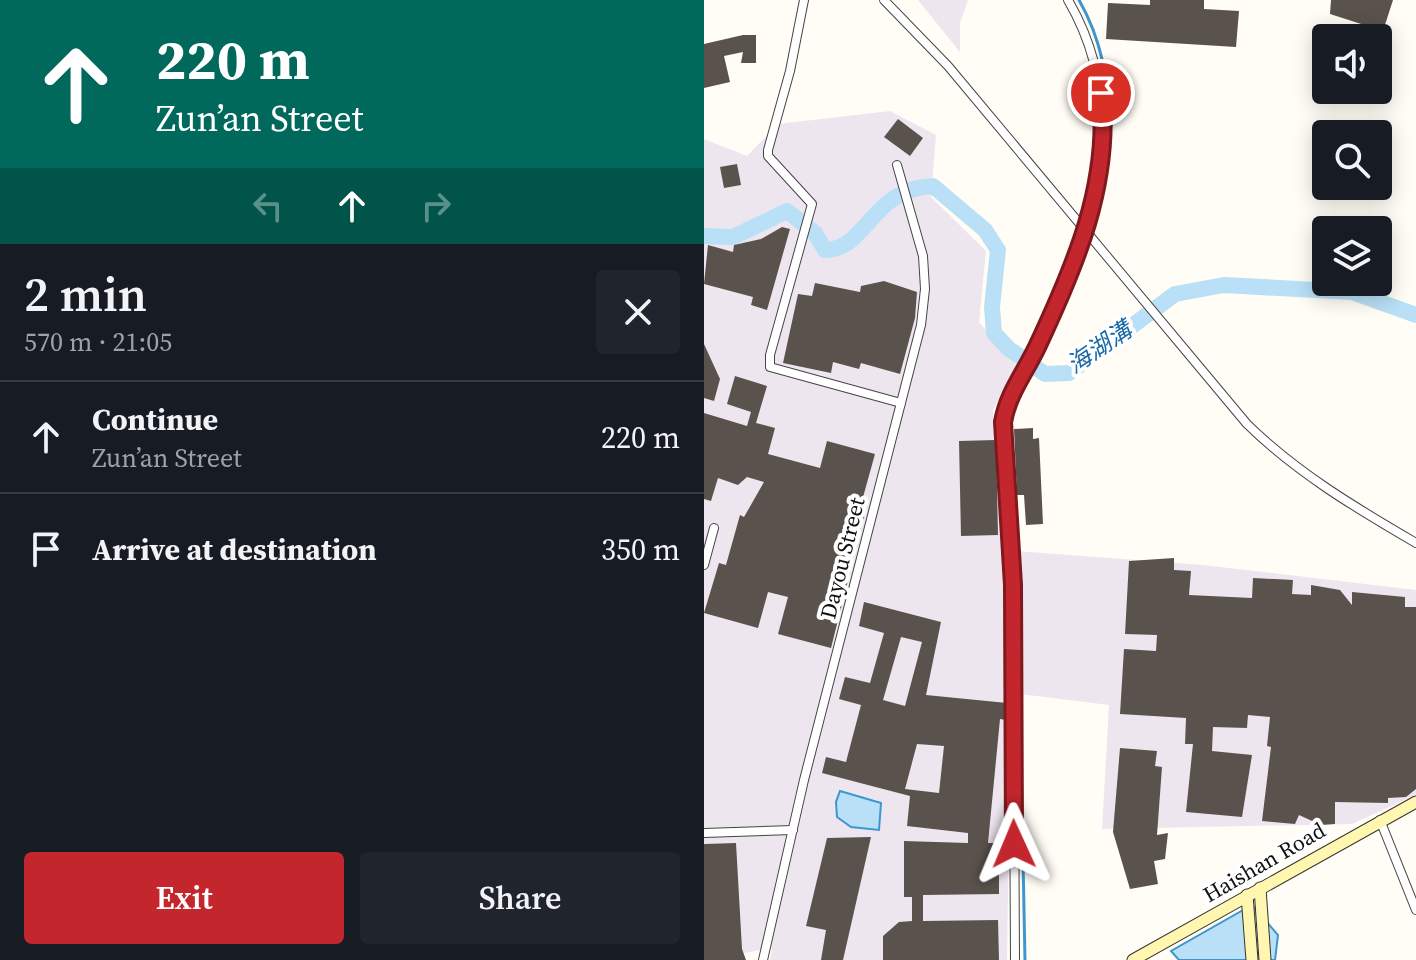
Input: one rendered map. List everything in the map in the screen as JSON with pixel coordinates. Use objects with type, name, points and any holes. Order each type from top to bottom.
[{"type":"main road","name":"Haishan Road","points":[[1133,960],[1380,819],[1416,802]]},
{"type":"main road","points":[[1260,888],[1265,960]]},
{"type":"main road","points":[[1247,895],[1252,960]]},
{"type":"street","points":[[804,0],[768,156],[812,204],[770,367],[901,403]]},
{"type":"street","points":[[884,0],[948,66],[1265,442],[1344,501],[1416,543]]},
{"type":"street","points":[[1015,960],[1013,585],[1003,422],[1007,398],[1021,380],[1077,259],[1103,145],[1098,71],[1089,40],[1068,0]]},
{"type":"street","name":"Dayou Street","points":[[763,960],[921,325],[925,289],[923,256],[912,210],[900,185],[897,165]]},
{"type":"street","points":[[704,565],[714,528]]},
{"type":"street","points":[[1380,819],[1412,885],[1416,910]]},
{"type":"street","points":[[704,833],[793,830]]},
{"type":"shaded area","points":[[918,0],[968,0],[960,23],[960,52]]},
{"type":"shaded area","points":[[890,111],[936,135],[931,197],[986,251],[979,322],[1017,366],[993,410],[1003,550],[1203,565],[1416,590],[1416,795],[1352,824],[1102,829],[1109,705],[1011,693],[1007,960],[770,960],[772,948],[704,960],[704,139],[747,156],[778,124]]},
{"type":"water","points":[[840,791],[881,803],[879,830],[851,827],[837,817],[836,802]]},
{"type":"water","points":[[1252,905],[1278,935],[1275,960],[1179,960],[1171,951]]},
{"type":"building","points":[[1150,0],[1204,0],[1204,9],[1239,11],[1236,47],[1106,39],[1108,3],[1150,5]]},
{"type":"building","points":[[1331,0],[1393,0],[1385,24],[1361,24],[1330,14]]},
{"type":"building","points":[[756,35],[756,63],[741,63],[743,52],[724,56],[730,82],[704,88],[704,44]]},
{"type":"building","points":[[898,119],[923,138],[910,156],[884,137]]},
{"type":"building","points":[[737,164],[741,185],[724,188],[720,167]]},
{"type":"building","points":[[782,227],[790,229],[767,310],[751,305],[753,297],[704,284],[708,245],[733,252],[734,245],[761,239]]},
{"type":"building","points":[[884,281],[917,292],[915,318],[900,374],[861,363],[859,369],[833,362],[831,373],[783,363],[798,294],[812,296],[815,283],[860,292],[861,286]]},
{"type":"building","points":[[704,344],[720,379],[714,401],[704,398]]},
{"type":"building","points":[[735,376],[767,386],[756,423],[775,428],[768,454],[820,468],[827,441],[875,454],[860,508],[866,510],[846,575],[849,576],[831,648],[778,634],[788,597],[768,592],[758,628],[704,613],[719,563],[726,565],[740,515],[744,517],[764,482],[747,477],[738,485],[718,478],[711,501],[704,499],[704,413],[747,426],[751,412],[727,404]]},
{"type":"building","points":[[1033,428],[1033,439],[1039,438],[1043,524],[1026,525],[1024,495],[1017,495],[1014,429]]},
{"type":"building","points":[[996,440],[998,535],[961,536],[959,441]]},
{"type":"building","points":[[1174,558],[1174,570],[1191,571],[1189,595],[1252,598],[1253,578],[1293,580],[1292,594],[1311,595],[1311,585],[1340,590],[1352,605],[1352,592],[1405,597],[1405,607],[1416,607],[1416,789],[1406,797],[1388,798],[1388,803],[1335,802],[1335,824],[1321,825],[1299,815],[1295,824],[1262,821],[1271,747],[1267,746],[1270,717],[1248,715],[1247,728],[1213,727],[1212,751],[1252,755],[1242,817],[1186,812],[1193,744],[1185,744],[1186,718],[1120,714],[1124,649],[1156,651],[1157,635],[1125,634],[1129,561]]},
{"type":"building","points":[[864,602],[941,622],[926,695],[1007,703],[1006,720],[1000,719],[988,843],[999,843],[999,894],[923,895],[923,921],[998,920],[999,960],[883,960],[883,936],[899,922],[912,921],[912,897],[904,897],[904,841],[968,843],[968,833],[907,826],[910,796],[822,773],[826,757],[846,762],[861,705],[839,699],[845,677],[870,683],[884,633],[859,626]],"holes":[[[901,637],[922,642],[905,706],[883,700]],[[917,744],[944,746],[939,793],[905,789]]]},
{"type":"building","points":[[1120,748],[1157,751],[1155,766],[1162,767],[1157,835],[1168,833],[1165,859],[1154,861],[1158,884],[1130,889],[1113,832]]},
{"type":"building","points":[[871,837],[843,960],[821,960],[826,930],[806,926],[827,838]]},
{"type":"building","points":[[736,843],[742,949],[746,960],[704,960],[704,844]]},
{"type":"waterway","points":[[1079,0],[1093,30],[1102,61],[1111,126]]},
{"type":"waterway","points":[[1091,223],[1110,135]]},
{"type":"waterway","name":"海湖溝","points":[[704,236],[733,237],[787,211],[815,233],[825,250],[839,247],[851,240],[896,197],[912,189],[933,186],[985,230],[998,250],[992,307],[994,333],[1009,349],[1045,374],[1069,373],[1175,294],[1224,285],[1352,292],[1416,315]]},
{"type":"waterway","points":[[1082,260],[1086,245]]},
{"type":"waterway","points":[[1025,960],[1017,554],[1008,427],[1015,398],[1080,266]]},
{"type":"route","points":[[1014,844],[1013,585],[1003,422],[1007,398],[1021,380],[1077,259],[1103,145],[1101,93]]}]
